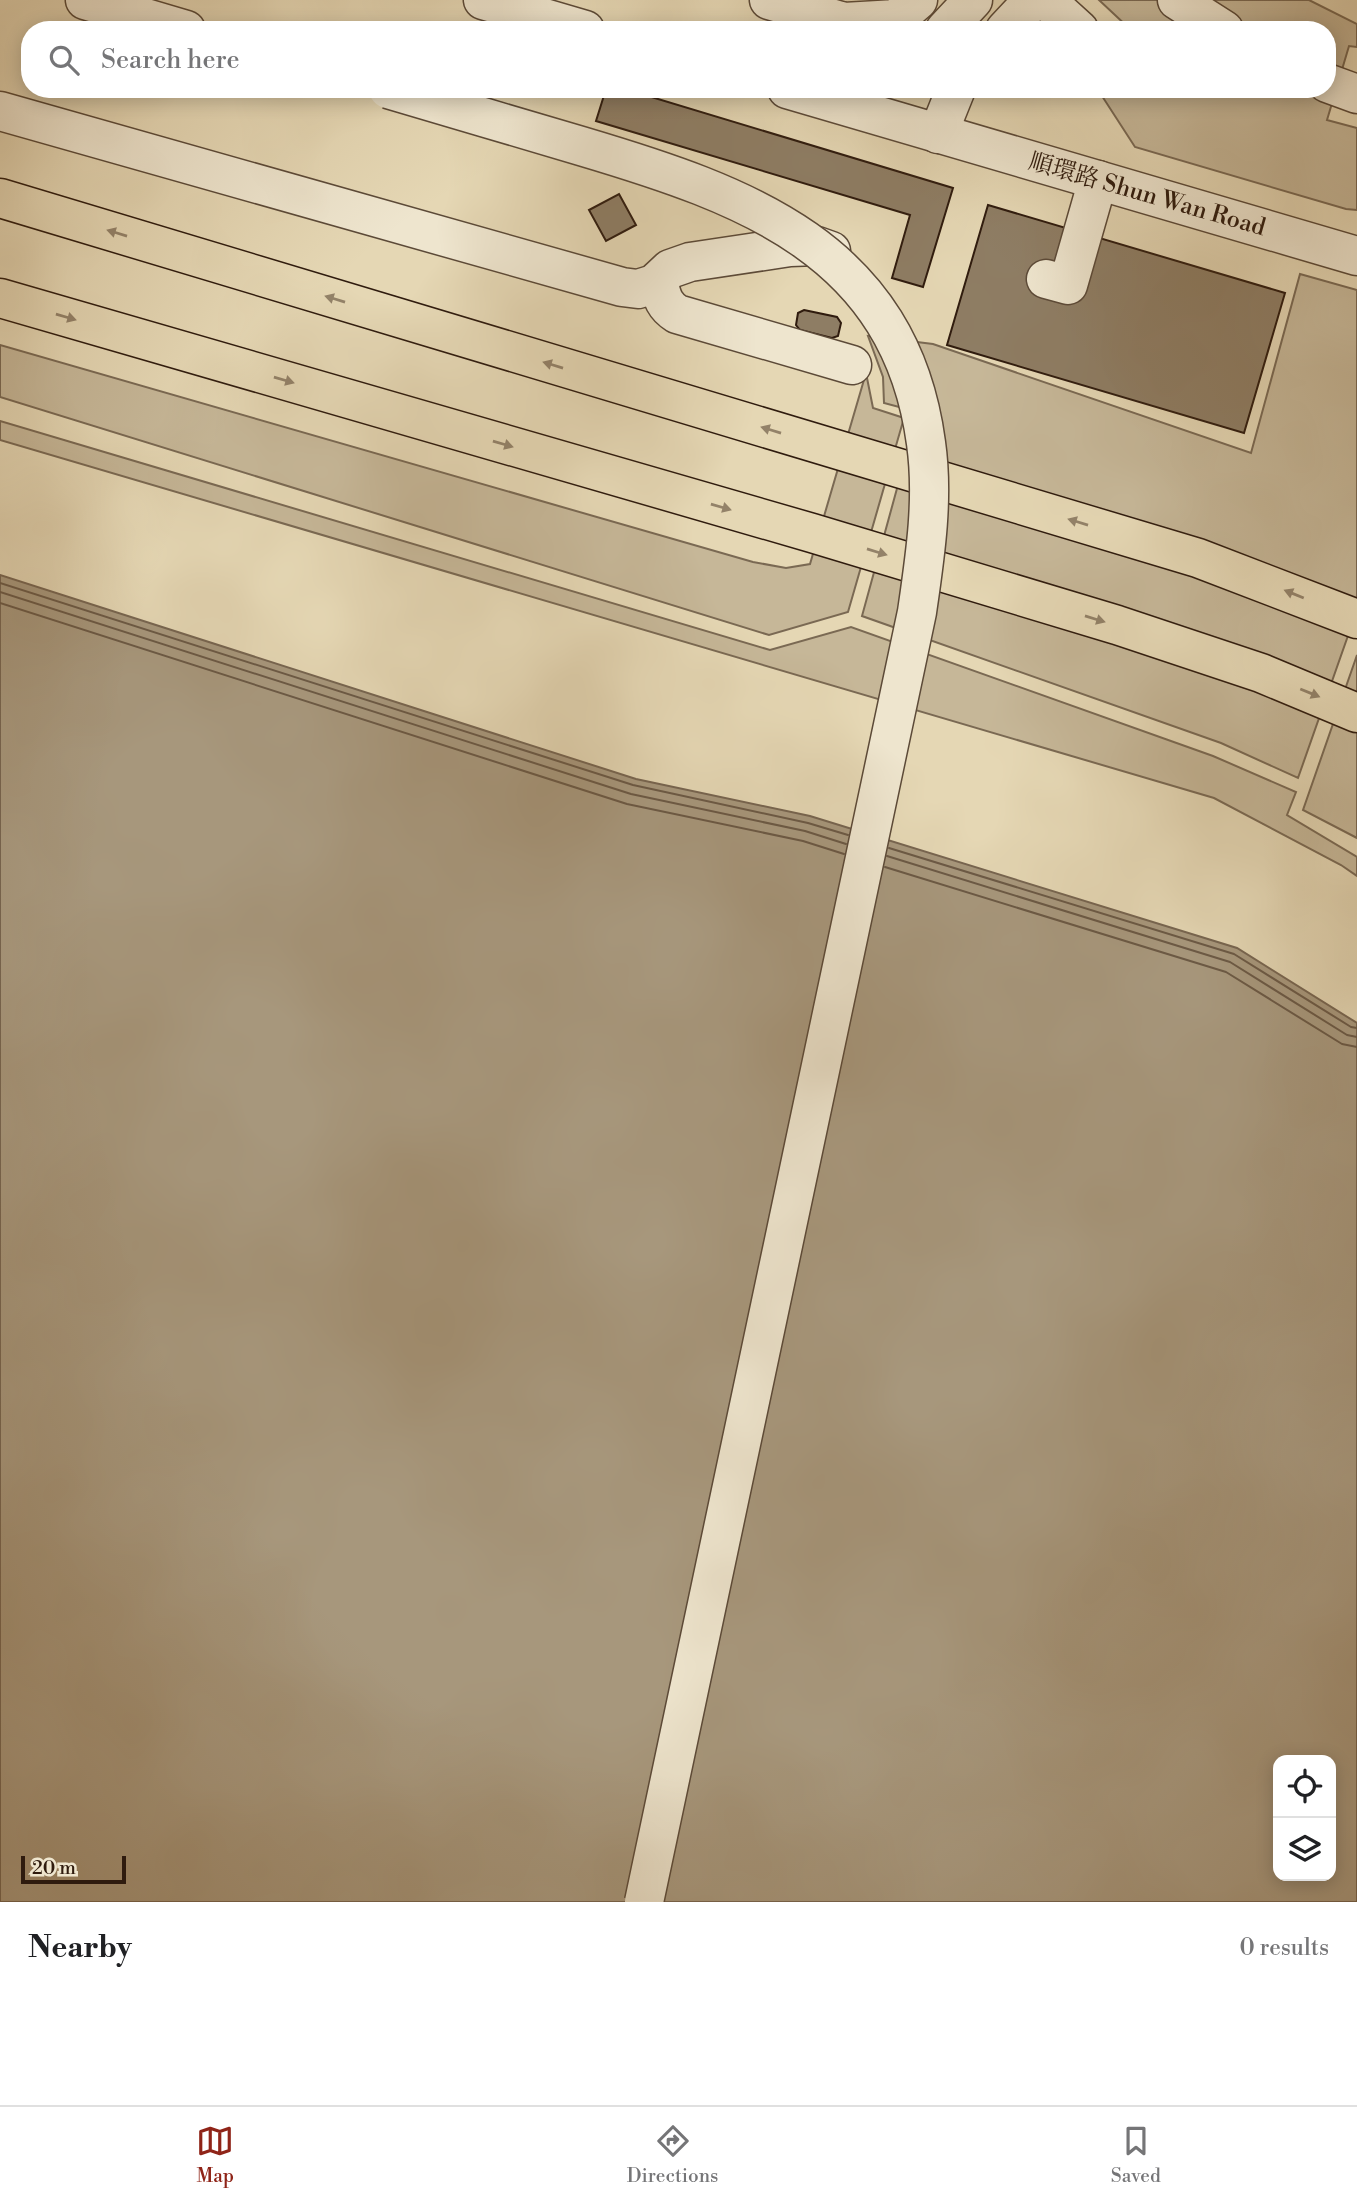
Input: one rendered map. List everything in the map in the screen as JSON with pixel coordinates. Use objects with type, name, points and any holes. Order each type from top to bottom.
[{"type":"highway","points":[[0,198],[1198,558],[1357,619]]},
{"type":"highway","points":[[0,298],[812,533],[1116,625],[1261,673],[1357,713]]},
{"type":"street","points":[[85,0],[156,21]]},
{"type":"street","points":[[483,0],[554,21]]},
{"type":"street","points":[[769,0],[841,21]]},
{"type":"street","points":[[861,21],[896,19],[918,0]]},
{"type":"street","points":[[953,21],[973,0]]},
{"type":"street","points":[[1013,21],[1033,0]]},
{"type":"street","points":[[1046,0],[1069,21]]},
{"type":"street","points":[[1177,0],[1210,21]]},
{"type":"street","points":[[1336,86],[1357,94]]},
{"type":"street","points":[[418,98],[662,170],[710,187],[761,211],[794,232],[828,257],[853,281],[892,333],[912,381],[926,444],[929,511],[917,612],[644,1902]]},
{"type":"street","name":"順環路 Shun Wan Road","points":[[857,98],[880,101],[938,134],[1357,256]]},
{"type":"street","points":[[938,134],[952,98]]},
{"type":"street","points":[[0,111],[622,287],[638,289],[658,281],[670,269],[690,262],[790,247],[817,246],[849,257]]},
{"type":"street","points":[[1070,285],[1098,180]]},
{"type":"street","points":[[658,281],[667,307],[677,314],[852,365]]},
{"type":"shaded area","points":[[1099,0],[1309,0],[1357,24],[1357,47],[1349,46],[1336,90],[1336,21],[1121,21]]},
{"type":"shaded area","points":[[1103,98],[1334,98],[1327,120],[1357,128],[1357,210],[1346,209],[1135,147]]},
{"type":"shaded area","points":[[1300,274],[1357,290],[1357,610],[1298,778],[1221,743],[862,616],[918,412],[884,403],[883,377],[868,336],[933,344],[1251,453]]},
{"type":"shaded area","points":[[0,345],[753,562],[786,568],[810,564],[866,373],[873,408],[904,418],[848,612],[769,635],[0,397]]},
{"type":"shaded area","points":[[0,421],[770,650],[851,627],[1213,756],[1296,792],[1287,815],[1357,857],[1357,876],[1214,798],[0,440]]},
{"type":"shaded area","points":[[1357,655],[1357,838],[1303,810]]},
{"type":"water","points":[[0,575],[636,779],[810,816],[1237,948],[1357,1023],[1357,1902],[0,1902]]},
{"type":"building","points":[[603,98],[655,98],[953,188],[923,287],[892,278],[910,215],[596,121]]},
{"type":"building","points":[[619,194],[636,225],[606,241],[589,210]]},
{"type":"building","points":[[988,205],[1285,293],[1244,433],[947,345]]},
{"type":"building","points":[[804,310],[837,317],[841,323],[838,336],[832,338],[800,330],[796,325],[798,313]]}]
